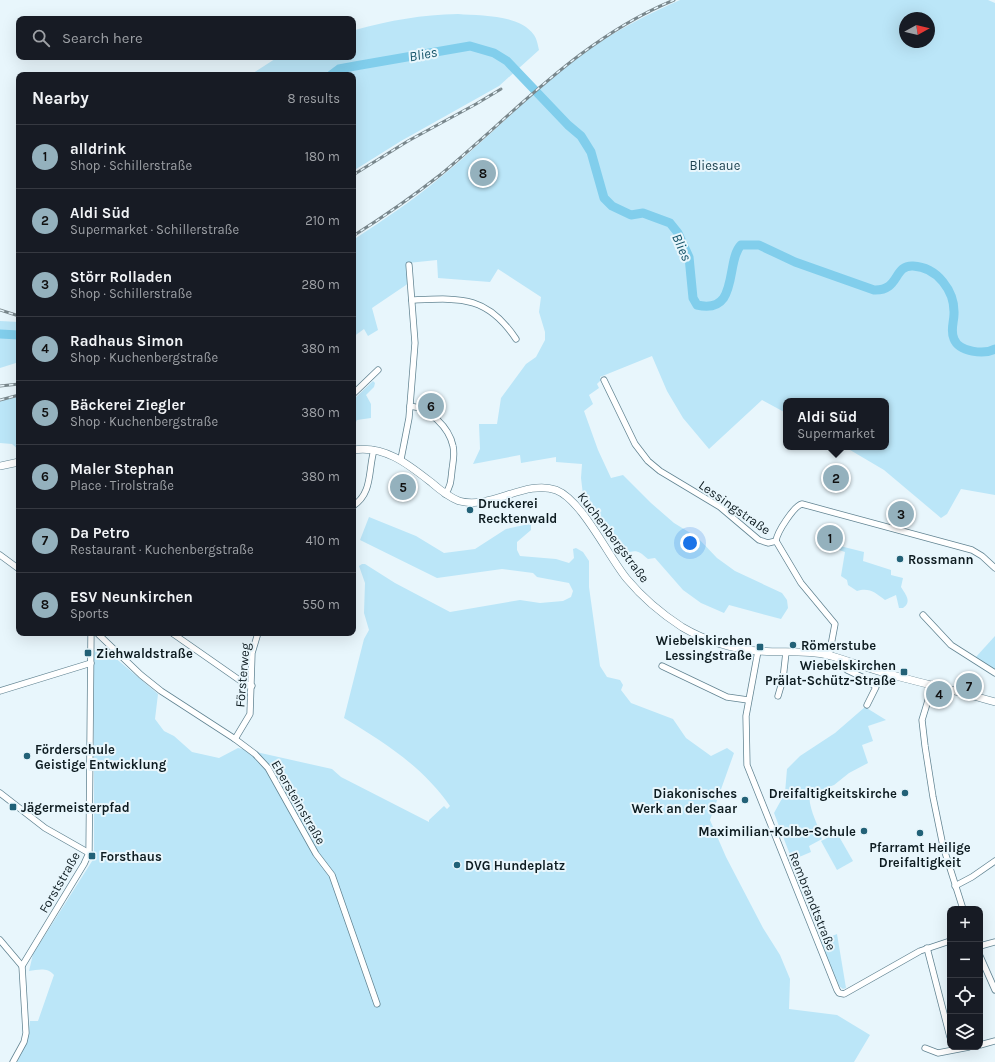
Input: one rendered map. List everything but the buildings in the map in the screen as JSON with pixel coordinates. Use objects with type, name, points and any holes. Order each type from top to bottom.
[{"type":"main road","name":"Kuchenbergstraße","points":[[356,450],[374,450],[401,460],[445,494],[459,500],[473,503],[539,488],[552,489],[562,493],[572,501],[580,511],[627,578],[662,611],[684,628],[704,637],[734,647],[758,651],[829,656],[995,702]]},
{"type":"main road","points":[[0,466],[16,463]]},
{"type":"street","points":[[401,460],[410,406],[415,343],[409,265]]},
{"type":"street","points":[[412,300],[451,299],[478,304],[498,316],[516,339]]},
{"type":"street","points":[[356,391],[378,370]]},
{"type":"street","name":"Lessingstraße","points":[[604,380],[635,444],[648,461],[720,507],[759,540],[768,543],[776,541],[801,583],[835,624],[829,656]]},
{"type":"street","points":[[410,406],[422,408],[430,413],[451,440],[454,456],[450,484],[445,494]]},
{"type":"street","points":[[356,504],[360,501],[368,487],[374,450]]},
{"type":"street","points":[[776,541],[777,535],[796,506],[802,504],[972,550],[982,556],[995,568]]},
{"type":"street","points":[[0,555],[16,567]]},
{"type":"street","points":[[922,615],[951,645],[995,673]]},
{"type":"street","name":"Forststraße","points":[[22,966],[84,864],[89,853],[91,636]]},
{"type":"street","name":"Ebersteinstraße","points":[[99,636],[141,675],[161,691],[235,739],[255,754],[268,768],[316,854],[332,875],[377,1004]]},
{"type":"street","points":[[176,636],[245,684],[252,686]]},
{"type":"street","name":"Försterweg","points":[[235,739],[250,714],[252,654],[257,636]]},
{"type":"street","name":"Rembrandtstraße","points":[[758,651],[748,700],[745,731],[748,771],[837,990],[842,994],[927,948]]},
{"type":"street","points":[[778,696],[783,678],[786,652]]},
{"type":"street","points":[[848,662],[846,670],[864,678],[876,687],[867,705]]},
{"type":"street","points":[[0,691],[91,663]]},
{"type":"street","points":[[662,666],[727,697],[748,700]]},
{"type":"street","points":[[933,684],[923,715],[922,725],[933,797],[955,886],[962,906]]},
{"type":"street","points":[[0,793],[46,828],[89,853]]},
{"type":"street","points":[[955,886],[972,877],[995,861]]},
{"type":"street","points":[[0,940],[22,966],[26,1033],[24,1042],[13,1062]]},
{"type":"street","points":[[947,942],[927,948],[947,1025]]},
{"type":"street","points":[[983,945],[995,942]]},
{"type":"street","points":[[983,963],[995,990]]},
{"type":"street","points":[[983,1044],[995,1041]]},
{"type":"street","points":[[925,1048],[938,1053],[954,1050]]},
{"type":"green space","name":"Bliesaue","points":[[680,0],[988,0],[995,3],[995,495],[961,489],[947,514],[941,518],[884,470],[850,450],[889,450],[889,398],[783,398],[783,411],[762,400],[709,449],[683,418],[667,391],[652,356],[600,377],[601,380],[597,384],[599,388],[589,395],[593,404],[584,411],[598,450],[611,478],[623,475],[674,523],[697,537],[717,558],[735,571],[782,593],[787,600],[788,608],[781,619],[729,605],[724,613],[701,603],[683,590],[655,558],[648,559],[636,551],[622,554],[583,495],[581,478],[582,464],[556,462],[556,457],[521,463],[520,455],[473,464],[480,449],[479,424],[497,424],[501,398],[526,364],[536,357],[545,340],[545,332],[539,312],[541,297],[498,269],[490,282],[438,278],[437,260],[408,263],[409,283],[372,308],[378,330],[368,336],[364,329],[356,335],[356,238],[398,210],[431,185],[554,76],[594,46],[615,33]]},
{"type":"green space","points":[[458,14],[488,16],[499,17],[519,23],[534,35],[537,40],[539,50],[499,86],[401,141],[356,169],[356,72],[255,72],[273,60],[356,60],[356,30],[381,23]]},
{"type":"green space","points":[[0,321],[16,322],[16,363],[0,368]]},
{"type":"green space","points":[[373,381],[375,383],[374,387],[366,395],[371,404],[371,418],[357,420],[356,422],[356,397]]},
{"type":"green space","points":[[16,397],[16,447],[12,444],[0,443],[0,401]]},
{"type":"green space","points":[[369,517],[416,536],[444,553],[475,549],[506,529],[529,524],[531,525],[531,530],[517,542],[517,550],[520,556],[556,559],[569,563],[574,558],[573,549],[576,548],[583,552],[589,561],[589,587],[600,666],[607,677],[620,680],[623,685],[621,690],[631,703],[673,719],[686,738],[711,756],[727,748],[734,753],[710,820],[726,857],[763,928],[780,955],[790,979],[789,1009],[837,1015],[870,1035],[854,1062],[17,1062],[27,1040],[30,1021],[38,1021],[54,975],[45,970],[29,971],[33,954],[94,858],[94,650],[107,651],[158,694],[155,719],[164,731],[174,736],[192,752],[219,758],[238,748],[332,769],[341,777],[429,822],[429,820],[444,806],[447,809],[450,806],[428,779],[402,756],[374,736],[344,718],[364,639],[369,630],[364,613],[365,583],[359,566],[365,564],[395,583],[450,612],[520,600],[540,603],[563,601],[571,597],[573,591],[569,583],[537,577],[533,573],[502,569],[437,578],[360,540]]},
{"type":"green space","points":[[840,546],[864,552],[863,561],[891,570],[891,575],[903,578],[901,587],[908,601],[906,606],[899,608],[896,595],[885,600],[872,591],[857,591],[848,585],[847,580],[841,576],[845,552],[839,550]]},
{"type":"green space","points":[[995,636],[995,670],[975,658]]},
{"type":"green space","points":[[865,707],[886,720],[868,726],[873,741],[862,745],[868,763],[849,773],[834,785],[810,794],[810,804],[822,839],[809,846],[811,852],[792,860],[774,813],[785,793],[787,769],[800,756],[835,733]]},
{"type":"green space","points":[[837,833],[853,861],[837,870],[821,841]]},
{"type":"green space","points":[[837,934],[846,988],[843,989],[839,986],[820,941]]},
{"type":"waterway","name":"Blies","points":[[335,72],[339,69],[470,46],[494,53],[507,61],[568,125],[581,136],[591,152],[604,198],[612,206],[631,215],[643,213],[670,223],[678,233],[689,257],[693,298],[697,305],[711,306],[720,302],[726,295],[733,263],[736,253],[741,245],[759,245],[795,262],[874,290],[888,287],[902,269],[913,266],[922,267],[937,276],[948,289],[954,305],[952,333],[957,343],[961,347],[972,351],[985,352],[995,349]]},
{"type":"waterway","name":"Blies","points":[[0,334],[16,335]]},
{"type":"railway","points":[[356,234],[397,207],[440,175],[579,55],[640,16],[674,0]]},
{"type":"railway","points":[[356,173],[408,141],[501,89]]},
{"type":"railway","points":[[0,310],[16,315]]},
{"type":"railway","points":[[0,386],[16,384]]},
{"type":"railway","points":[[0,400],[16,396]]},
{"type":"place","name":"ESV Neunkirchen","points":[[483,173]]},
{"type":"place","name":"Maler Stephan","points":[[431,406]]},
{"type":"place","name":"Aldi Süd","points":[[836,478]]},
{"type":"place","name":"Bäckerei Ziegler","points":[[403,487]]},
{"type":"place","name":"Druckerei Recktenwald","points":[[470,510]]},
{"type":"place","name":"Störr Rolladen","points":[[901,514]]},
{"type":"place","name":"alldrink","points":[[830,538]]},
{"type":"place","name":"Rossmann","points":[[900,559]]},
{"type":"place","name":"Römerstube","points":[[793,645]]},
{"type":"place","name":"Wiebelskirchen Lessingstraße","points":[[760,647]]},
{"type":"place","name":"Ziehwaldstraße","points":[[88,653]]},
{"type":"place","name":"Wiebelskirchen Prälat-Schütz-Straße","points":[[904,672]]},
{"type":"place","name":"Da Petro","points":[[969,686]]},
{"type":"place","name":"Radhaus Simon","points":[[939,694]]},
{"type":"place","name":"Förderschule Geistige Entwicklung","points":[[27,756]]},
{"type":"place","name":"Dreifaltigkeitskirche","points":[[905,793]]},
{"type":"place","name":"Diakonisches Werk an der Saar","points":[[745,800]]},
{"type":"place","name":"Jägermeisterpfad","points":[[13,807]]},
{"type":"place","name":"Maximilian-Kolbe-Schule","points":[[864,831]]},
{"type":"place","name":"Pfarramt Heilige Dreifaltigkeit","points":[[920,833]]},
{"type":"place","name":"Forsthaus","points":[[92,856]]},
{"type":"place","name":"DVG Hundeplatz","points":[[457,865]]}]
